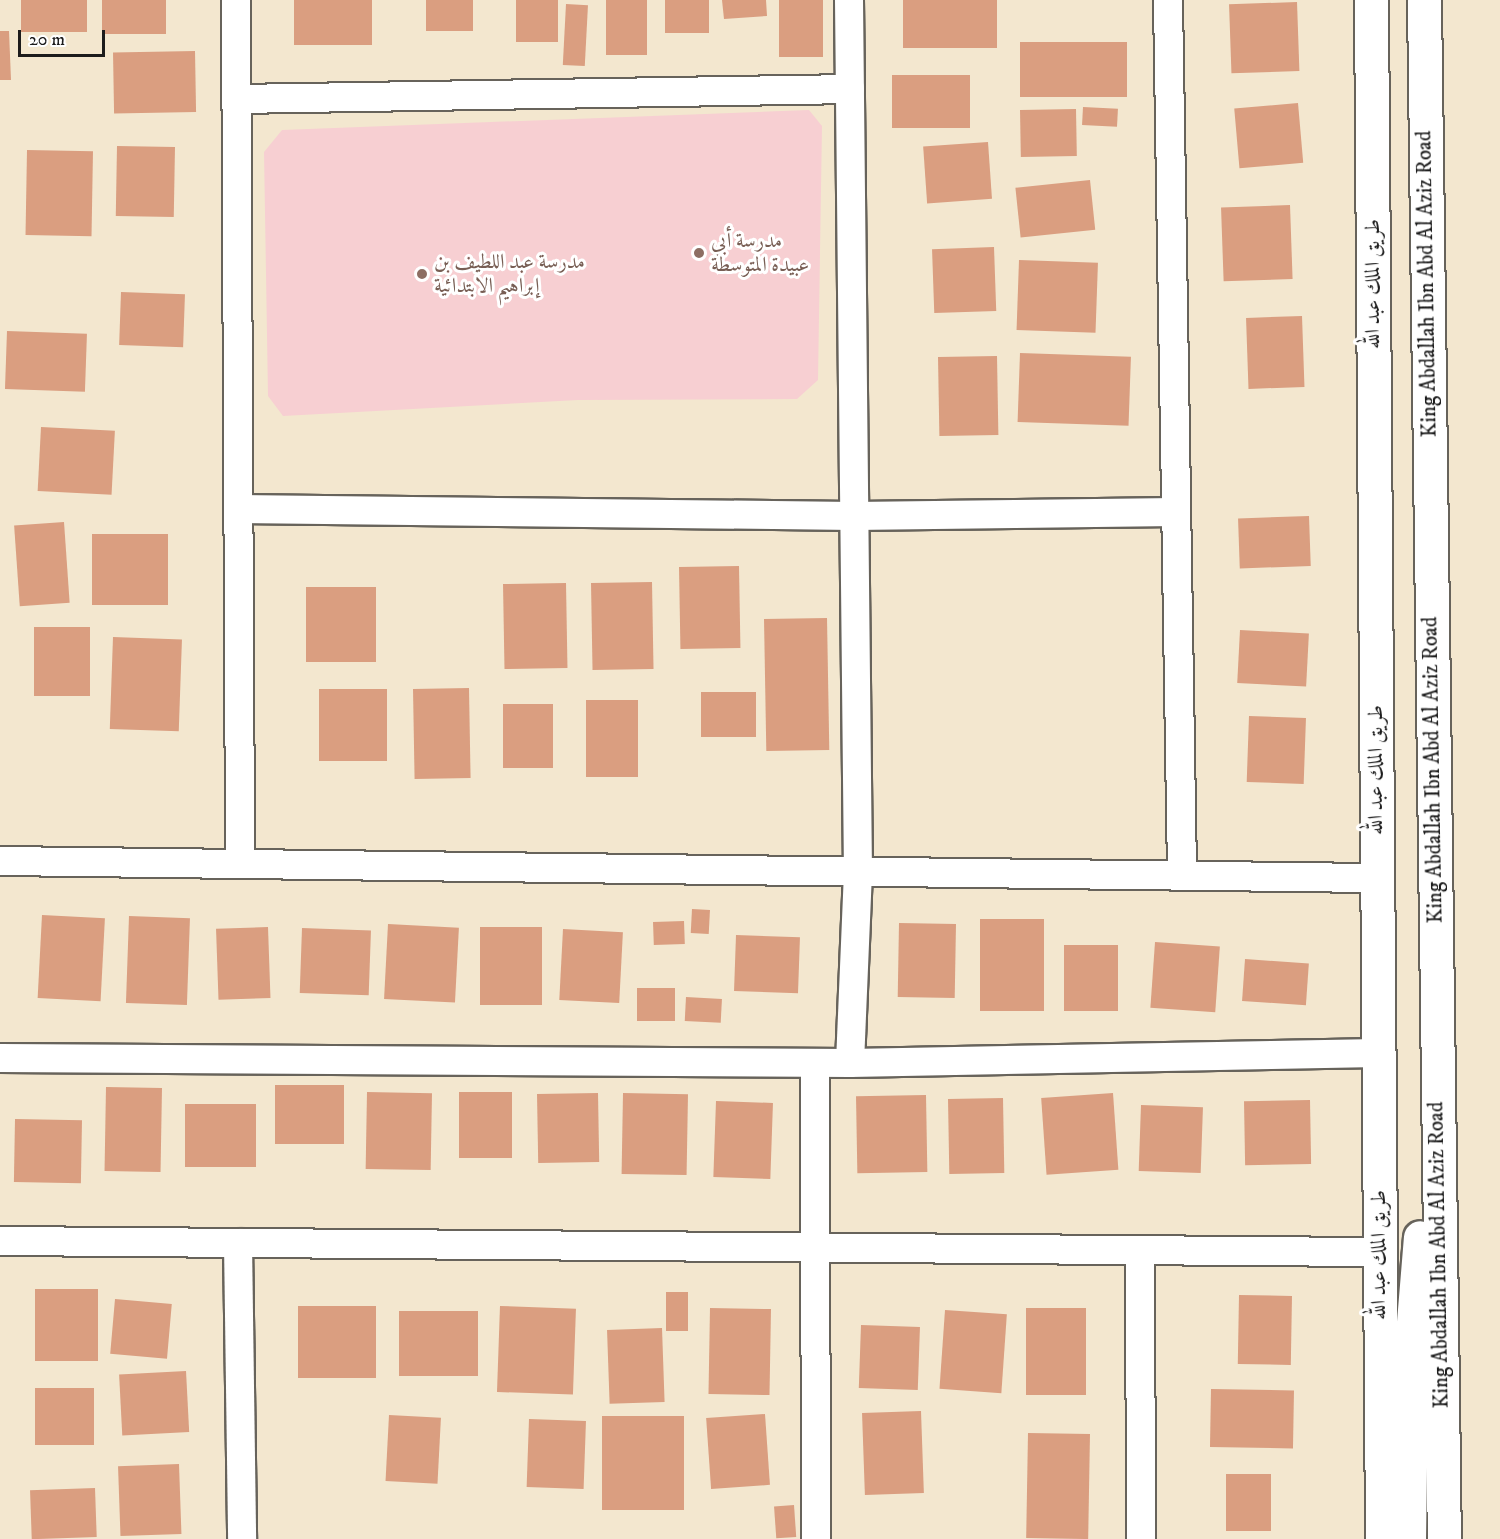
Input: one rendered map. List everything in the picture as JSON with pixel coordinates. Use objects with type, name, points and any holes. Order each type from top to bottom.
[{"type":"main road","name":"طريق الملك عبد الله","points":[[1371,0],[1382,1539]]},
{"type":"main road","name":"King Abdallah Ibn Abd Al Aziz Road","points":[[1424,0],[1444,1539]]},
{"type":"main road","points":[[1409,1539],[1412,1334],[1436,1050]]},
{"type":"street","points":[[236,0],[240,864]]},
{"type":"street","points":[[849,0],[858,872],[850,1063]]},
{"type":"street","points":[[1168,0],[1182,876]]},
{"type":"street","points":[[237,99],[850,89]]},
{"type":"street","points":[[238,509],[854,516],[1176,512]]},
{"type":"street","points":[[0,861],[1376,878]]},
{"type":"street","points":[[0,1058],[850,1063],[1378,1053]]},
{"type":"street","points":[[814,1063],[816,1539]]},
{"type":"street","points":[[0,1241],[1379,1252]]},
{"type":"street","points":[[238,1243],[242,1539]]},
{"type":"street","points":[[1140,1251],[1141,1539]]},
{"type":"shaded area","points":[[809,110],[822,126],[818,380],[797,399],[578,400],[283,416],[268,396],[264,152],[282,130]]},
{"type":"building","points":[[21,0],[87,0],[87,32],[21,32]]},
{"type":"building","points":[[102,0],[166,0],[166,34],[102,34]]},
{"type":"building","points":[[294,0],[372,0],[372,45],[294,45]]},
{"type":"building","points":[[426,0],[473,0],[473,31],[426,31]]},
{"type":"building","points":[[516,0],[558,0],[558,42],[516,42]]},
{"type":"building","points":[[606,0],[647,0],[647,55],[606,55]]},
{"type":"building","points":[[665,0],[709,0],[709,33],[665,33]]},
{"type":"building","points":[[722,0],[766,0],[767,16],[724,19]]},
{"type":"building","points":[[779,0],[823,0],[823,57],[779,57]]},
{"type":"building","points":[[903,0],[997,0],[997,48],[903,48]]},
{"type":"building","points":[[1297,2],[1299,71],[1231,73],[1229,4]]},
{"type":"building","points":[[566,4],[588,5],[585,66],[563,65]]},
{"type":"building","points":[[0,31],[9,31],[11,80],[0,80]]},
{"type":"building","points":[[1020,42],[1127,42],[1127,97],[1020,97]]},
{"type":"building","points":[[195,51],[196,112],[114,113],[113,52]]},
{"type":"building","points":[[892,75],[970,75],[970,128],[892,128]]},
{"type":"building","points":[[1298,103],[1303,163],[1239,168],[1234,109]]},
{"type":"building","points":[[1083,107],[1118,109],[1117,127],[1082,125]]},
{"type":"building","points":[[1076,109],[1077,156],[1021,157],[1020,110]]},
{"type":"building","points":[[988,142],[992,199],[927,203],[923,147]]},
{"type":"building","points":[[117,146],[175,147],[174,217],[116,216]]},
{"type":"building","points":[[27,150],[93,151],[92,236],[26,235]]},
{"type":"building","points":[[1090,180],[1095,230],[1021,238],[1015,188]]},
{"type":"building","points":[[1290,205],[1293,279],[1224,281],[1221,207]]},
{"type":"building","points":[[994,247],[996,311],[934,313],[932,249]]},
{"type":"building","points":[[1019,260],[1098,263],[1096,333],[1017,330]]},
{"type":"building","points":[[121,292],[185,294],[183,347],[119,345]]},
{"type":"building","points":[[1302,316],[1304,387],[1249,389],[1246,318]]},
{"type":"building","points":[[7,331],[87,334],[85,392],[5,389]]},
{"type":"building","points":[[1020,353],[1131,357],[1129,426],[1018,422]]},
{"type":"building","points":[[997,356],[998,435],[939,436],[938,357]]},
{"type":"building","points":[[41,427],[115,431],[112,495],[38,491]]},
{"type":"building","points":[[1309,516],[1311,566],[1240,568],[1238,518]]},
{"type":"building","points":[[64,522],[70,603],[20,606],[14,525]]},
{"type":"building","points":[[92,534],[168,534],[168,605],[92,605]]},
{"type":"building","points":[[739,566],[740,648],[680,649],[679,567]]},
{"type":"building","points":[[652,582],[654,669],[593,670],[591,583]]},
{"type":"building","points":[[566,583],[567,668],[504,669],[503,584]]},
{"type":"building","points":[[306,587],[376,587],[376,662],[306,662]]},
{"type":"building","points":[[827,618],[829,750],[766,751],[764,619]]},
{"type":"building","points":[[34,627],[90,627],[90,696],[34,696]]},
{"type":"building","points":[[1240,630],[1309,634],[1306,687],[1237,683]]},
{"type":"building","points":[[113,637],[182,639],[179,731],[110,729]]},
{"type":"building","points":[[469,688],[471,778],[415,779],[413,689]]},
{"type":"building","points":[[319,689],[387,689],[387,761],[319,761]]},
{"type":"building","points":[[701,692],[756,692],[756,737],[701,737]]},
{"type":"building","points":[[586,700],[638,700],[638,777],[586,777]]},
{"type":"building","points":[[503,704],[553,704],[553,768],[503,768]]},
{"type":"building","points":[[1249,716],[1306,718],[1304,784],[1247,782]]},
{"type":"building","points":[[692,909],[710,910],[709,934],[691,933]]},
{"type":"building","points":[[42,915],[105,918],[101,1001],[38,998]]},
{"type":"building","points":[[129,916],[190,918],[187,1005],[126,1003]]},
{"type":"building","points":[[980,919],[1044,919],[1044,1011],[980,1011]]},
{"type":"building","points":[[684,921],[685,944],[654,945],[653,922]]},
{"type":"building","points":[[899,923],[956,924],[955,998],[898,997]]},
{"type":"building","points":[[388,924],[459,928],[455,1003],[384,999]]},
{"type":"building","points":[[268,927],[270,998],[219,1000],[216,929]]},
{"type":"building","points":[[480,927],[542,927],[542,1005],[480,1005]]},
{"type":"building","points":[[302,928],[371,930],[369,995],[300,993]]},
{"type":"building","points":[[563,929],[623,932],[619,1003],[559,1000]]},
{"type":"building","points":[[736,935],[800,937],[798,993],[734,991]]},
{"type":"building","points":[[1155,942],[1220,947],[1215,1012],[1150,1008]]},
{"type":"building","points":[[1064,945],[1118,945],[1118,1011],[1064,1011]]},
{"type":"building","points":[[1245,959],[1309,963],[1306,1005],[1242,1001]]},
{"type":"building","points":[[637,988],[675,988],[675,1021],[637,1021]]},
{"type":"building","points":[[686,997],[722,999],[721,1023],[685,1021]]},
{"type":"building","points":[[275,1085],[344,1085],[344,1144],[275,1144]]},
{"type":"building","points":[[106,1087],[162,1088],[161,1172],[105,1171]]},
{"type":"building","points":[[367,1092],[432,1093],[431,1170],[366,1169]]},
{"type":"building","points":[[459,1092],[512,1092],[512,1158],[459,1158]]},
{"type":"building","points":[[598,1093],[599,1162],[538,1163],[537,1094]]},
{"type":"building","points":[[623,1093],[688,1094],[687,1175],[622,1174]]},
{"type":"building","points":[[1113,1093],[1118,1170],[1047,1175],[1041,1098]]},
{"type":"building","points":[[926,1095],[927,1172],[857,1173],[856,1096]]},
{"type":"building","points":[[1003,1098],[1004,1173],[949,1174],[948,1099]]},
{"type":"building","points":[[1310,1100],[1311,1164],[1245,1165],[1244,1101]]},
{"type":"building","points":[[716,1101],[773,1103],[770,1179],[713,1177]]},
{"type":"building","points":[[185,1104],[256,1104],[256,1167],[185,1167]]},
{"type":"building","points":[[1141,1105],[1203,1107],[1201,1173],[1139,1171]]},
{"type":"building","points":[[15,1119],[82,1120],[81,1183],[14,1182]]},
{"type":"building","points":[[35,1289],[98,1289],[98,1361],[35,1361]]},
{"type":"building","points":[[666,1292],[688,1292],[688,1331],[666,1331]]},
{"type":"building","points":[[1239,1295],[1292,1296],[1291,1365],[1238,1364]]},
{"type":"building","points":[[115,1299],[172,1304],[167,1359],[110,1354]]},
{"type":"building","points":[[298,1306],[376,1306],[376,1378],[298,1378]]},
{"type":"building","points":[[500,1306],[576,1309],[573,1395],[497,1392]]},
{"type":"building","points":[[710,1308],[771,1309],[769,1395],[708,1394]]},
{"type":"building","points":[[1026,1308],[1086,1308],[1086,1395],[1026,1395]]},
{"type":"building","points":[[945,1310],[1007,1314],[1001,1393],[939,1389]]},
{"type":"building","points":[[399,1311],[478,1311],[478,1376],[399,1376]]},
{"type":"building","points":[[861,1325],[920,1327],[918,1390],[859,1388]]},
{"type":"building","points":[[662,1328],[665,1402],[610,1404],[607,1330]]},
{"type":"building","points":[[186,1371],[189,1432],[122,1435],[119,1375]]},
{"type":"building","points":[[35,1388],[94,1388],[94,1445],[35,1445]]},
{"type":"building","points":[[1211,1389],[1294,1390],[1293,1448],[1210,1447]]},
{"type":"building","points":[[921,1411],[924,1493],[865,1495],[862,1413]]},
{"type":"building","points":[[765,1414],[770,1485],[711,1489],[706,1418]]},
{"type":"building","points":[[389,1415],[441,1418],[437,1484],[386,1481]]},
{"type":"building","points":[[602,1416],[684,1416],[684,1510],[602,1510]]},
{"type":"building","points":[[529,1419],[586,1421],[584,1489],[527,1487]]},
{"type":"building","points":[[1028,1433],[1090,1434],[1088,1539],[1026,1538]]},
{"type":"building","points":[[179,1464],[181,1534],[120,1536],[118,1466]]},
{"type":"building","points":[[1226,1474],[1271,1474],[1271,1531],[1226,1531]]},
{"type":"building","points":[[95,1488],[97,1537],[32,1539],[30,1490]]},
{"type":"building","points":[[794,1505],[796,1537],[776,1538],[774,1506]]},
{"type":"place","name":"مدرسة أبي عبيدة المتوسطة","points":[[699,253]]},
{"type":"place","name":"مدرسة عبد اللطيف بن إبراهيم الابتدائية","points":[[422,274]]}]
